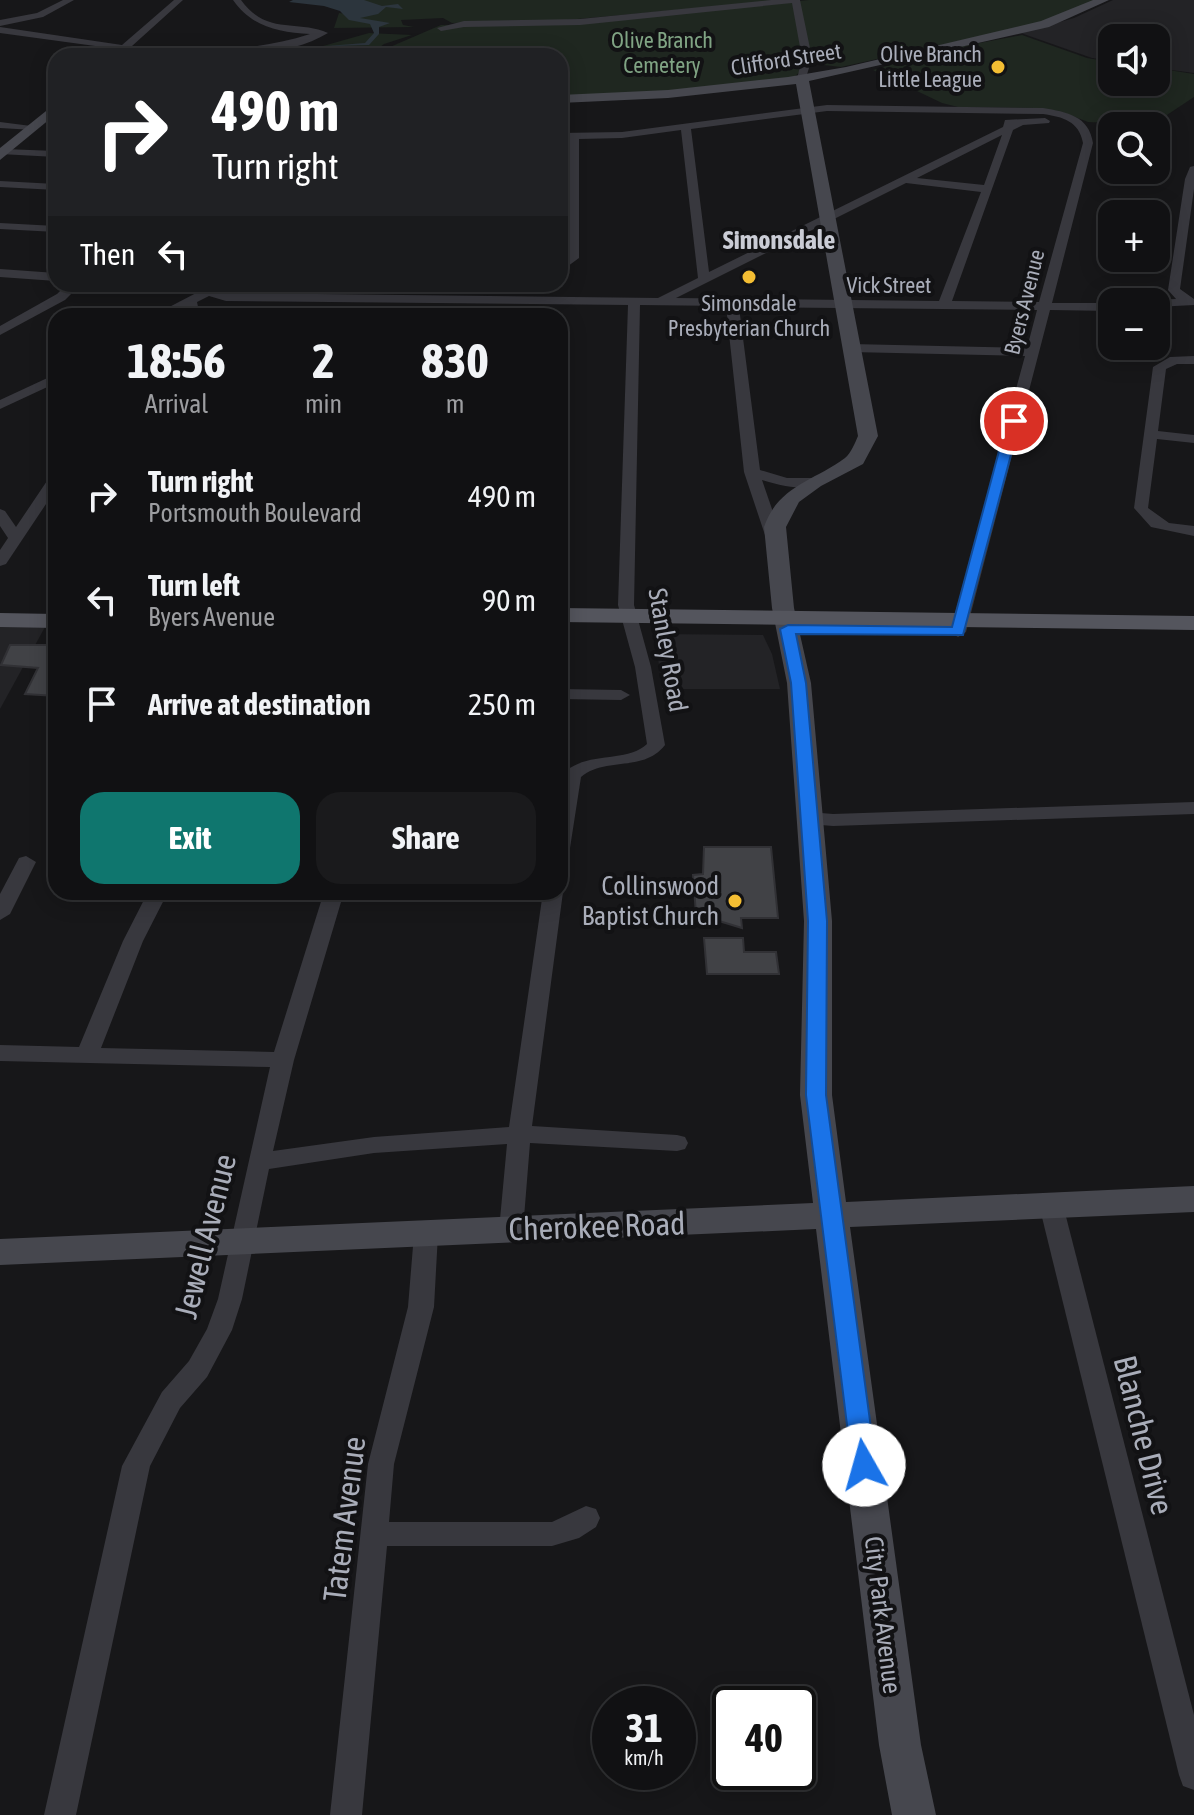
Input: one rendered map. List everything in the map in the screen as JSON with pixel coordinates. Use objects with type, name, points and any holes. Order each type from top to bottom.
[{"type":"main road","points":[[0,608],[48,609]]},
{"type":"main road","points":[[568,616],[632,622]]},
{"type":"main road","points":[[0,620],[48,621]]},
{"type":"main road","points":[[568,626],[632,622],[960,626],[1194,623]]},
{"type":"main road","points":[[960,626],[1194,635]]},
{"type":"street","points":[[0,23],[40,15],[70,0]]},
{"type":"street","points":[[124,48],[179,0]]},
{"type":"street","points":[[237,0],[247,15],[265,25],[323,33],[264,48]]},
{"type":"street","points":[[441,28],[464,24],[580,22],[796,0],[804,71]]},
{"type":"street","name":"Clifford Street","points":[[568,99],[668,94],[818,69],[846,71],[1045,24],[1103,0]]},
{"type":"street","points":[[0,30],[75,38],[106,48]]},
{"type":"street","name":"City Park Avenue","points":[[804,71],[807,109],[868,436],[866,445],[847,467],[814,482],[792,498],[779,515],[775,527],[776,544],[786,624],[799,683],[819,952],[816,1095],[911,1809]]},
{"type":"street","points":[[568,136],[622,135],[807,109],[1043,111],[1064,115],[1081,124]]},
{"type":"street","points":[[944,305],[1010,128],[1009,122],[1002,116],[976,109]]},
{"type":"street","points":[[2,154],[48,114]]},
{"type":"street","points":[[659,302],[1010,128],[1035,121],[1081,124]]},
{"type":"street","name":"Byers Avenue","points":[[960,626],[1088,143],[1087,133],[1081,124]]},
{"type":"street","points":[[0,125],[34,127]]},
{"type":"street","points":[[686,126],[685,140],[704,280]]},
{"type":"street","points":[[568,262],[573,258],[574,247],[574,136]]},
{"type":"street","points":[[2,154],[48,154]]},
{"type":"street","points":[[1190,302],[1174,290],[1194,169]]},
{"type":"street","points":[[905,180],[987,189]]},
{"type":"street","points":[[0,184],[48,187]]},
{"type":"street","points":[[0,226],[48,229]]},
{"type":"street","points":[[0,273],[48,276]]},
{"type":"street","points":[[0,331],[66,292]]},
{"type":"street","points":[[174,308],[208,292]]},
{"type":"street","name":"Vick Street","points":[[208,292],[226,297],[395,300],[1098,307]]},
{"type":"street","points":[[534,301],[536,292]]},
{"type":"street","points":[[191,300],[192,308]]},
{"type":"street","points":[[392,308],[395,300]]},
{"type":"street","points":[[504,308],[506,301]]},
{"type":"street","points":[[568,309],[596,301]]},
{"type":"street","name":"Stanley Road","points":[[568,799],[572,775],[577,769],[595,761],[639,757],[656,745],[626,605],[634,302]]},
{"type":"street","points":[[1170,303],[1190,302]]},
{"type":"street","points":[[732,303],[738,332],[751,472],[764,520],[776,544]]},
{"type":"street","points":[[0,321],[14,323]]},
{"type":"street","points":[[851,348],[1033,352]]},
{"type":"street","points":[[1194,360],[1168,361],[1160,368],[1141,505],[1141,511],[1153,522],[1174,530],[1194,531]]},
{"type":"street","points":[[0,405],[48,382]]},
{"type":"street","points":[[1150,434],[1194,439]]},
{"type":"street","points":[[751,472],[786,482],[814,482]]},
{"type":"street","points":[[0,561],[48,490]]},
{"type":"street","points":[[0,514],[15,538]]},
{"type":"street","points":[[568,694],[621,695]]},
{"type":"street","points":[[809,818],[833,820],[1194,808]]},
{"type":"street","points":[[0,914],[26,862]]},
{"type":"street","points":[[87,1055],[133,941],[154,900]]},
{"type":"street","name":"Jewell Avenue","points":[[60,1815],[136,1466],[171,1400],[198,1369],[219,1330],[230,1299],[283,1060],[332,900]]},
{"type":"street","points":[[511,1230],[520,1134],[552,900]]},
{"type":"street","points":[[0,1053],[283,1060]]},
{"type":"street","points":[[258,1162],[374,1145],[520,1134],[677,1143]]},
{"type":"street","name":"Cherokee Road","points":[[0,1252],[1194,1199]]},
{"type":"street","name":"Blanche Drive","points":[[1051,1205],[1194,1775]]},
{"type":"street","name":"Tatem Avenue","points":[[346,1815],[381,1464],[421,1307],[426,1234]]},
{"type":"street","points":[[374,1534],[552,1534],[569,1529],[586,1518]]},
{"type":"shaded area","points":[[364,0],[382,6],[398,4],[403,9],[386,7],[378,14],[360,18],[390,23],[379,27],[379,34],[369,45],[328,48],[327,46],[365,43],[374,33],[370,24],[349,20],[340,11],[289,2]]},
{"type":"shaded area","points":[[1113,0],[1194,0],[1194,73],[1170,70],[1170,24],[1098,24],[1098,59],[1021,33],[1074,18]]},
{"type":"shaded area","points":[[0,627],[45,627],[0,709]]},
{"type":"shaded area","points":[[655,634],[763,635],[772,654],[780,689],[662,689]]},
{"type":"green space","points":[[350,0],[787,0],[555,21],[452,23],[443,18],[401,20],[403,25],[414,27],[334,28],[339,13],[355,15]]},
{"type":"green space","name":"Olive Branch Cemetery","points":[[809,0],[1099,0],[1050,21],[841,67],[806,63],[792,79],[669,93],[568,98],[568,48],[388,48],[441,25],[593,22]]},
{"type":"green space","points":[[369,33],[412,35],[379,48],[322,48]]},
{"type":"green space","points":[[1022,35],[1098,60],[1098,96],[1170,96],[1170,70],[1194,74],[1194,97],[1170,113],[1098,112],[1098,122],[1088,122],[1062,112],[1036,108],[958,107],[942,103],[873,70],[937,51]]},
{"type":"building","points":[[10,645],[48,645],[48,695],[25,694],[38,668],[1,665]]},
{"type":"building","name":"Collinswood Baptist Church","points":[[704,847],[771,847],[778,918],[741,918],[742,928],[696,914],[693,875],[703,874]]},
{"type":"building","points":[[704,938],[743,938],[744,952],[776,952],[779,974],[707,974]]},
{"type":"place","name":"Olive Branch Little League","points":[[998,67]]},
{"type":"place","name":"Simonsdale Presbyterian Church","points":[[749,277]]},
{"type":"place","name":"Collinswood Baptist Church","points":[[735,901]]},
{"type":"district","name":"Simonsdale","points":[[779,240]]},
{"type":"route","points":[[864,1465],[816,1095],[818,921],[799,683],[788,629],[958,632],[1014,421]]}]
